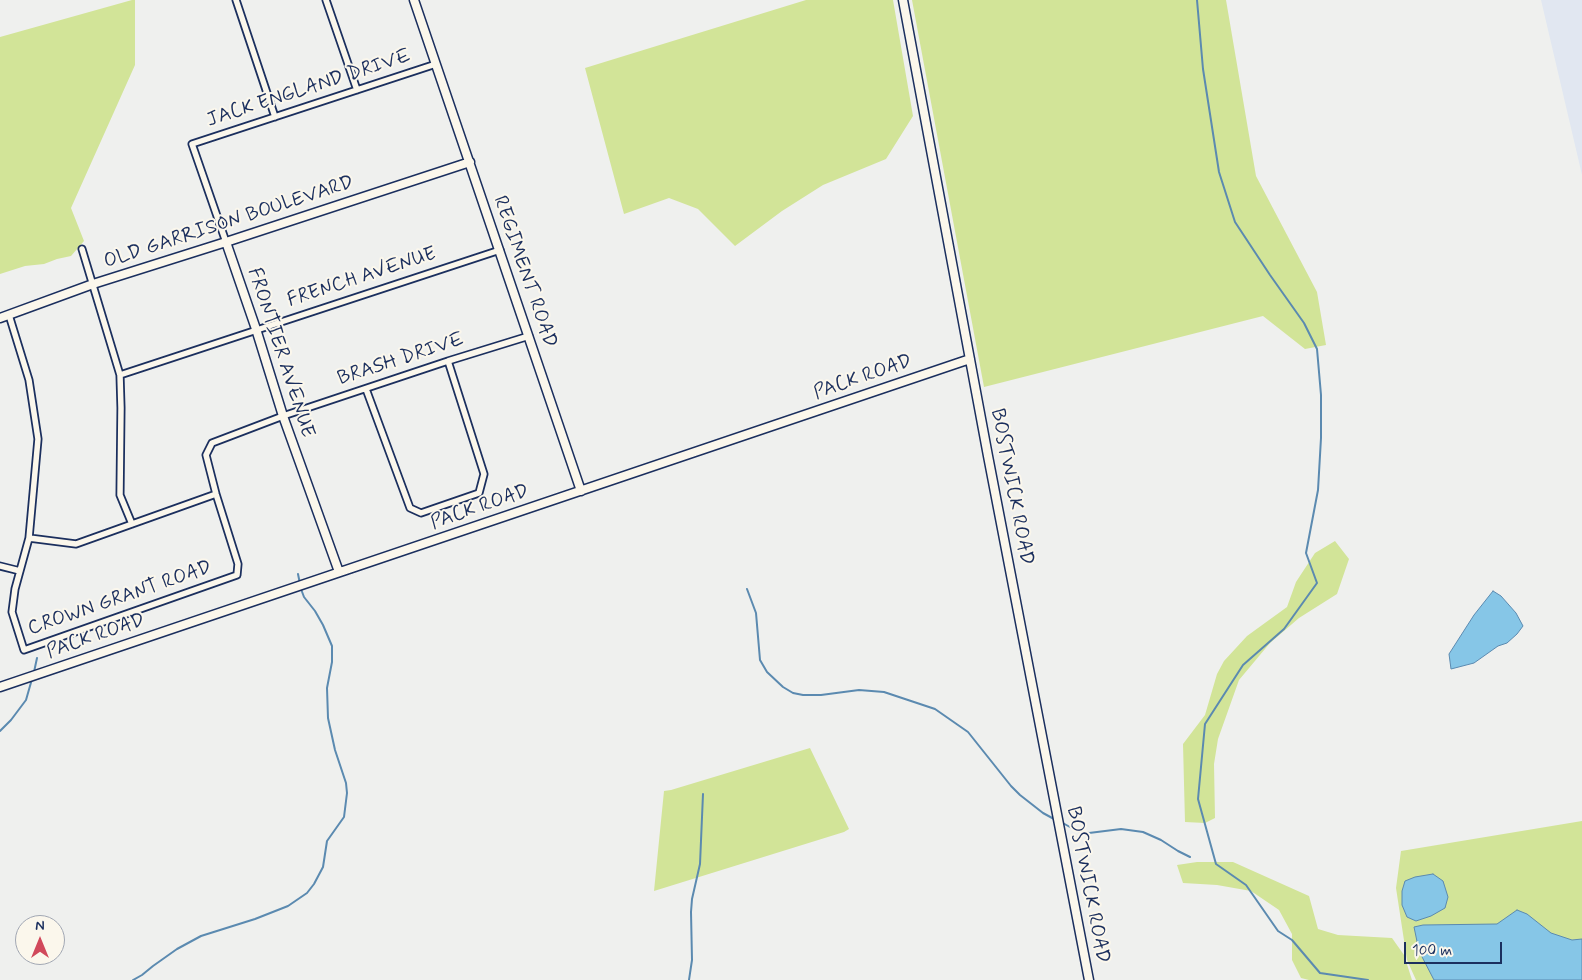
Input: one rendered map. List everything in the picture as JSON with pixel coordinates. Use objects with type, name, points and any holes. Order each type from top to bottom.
[{"type":"street","points":[[236,0],[275,116]]},
{"type":"street","points":[[326,0],[357,90]]},
{"type":"street","name":"REGIMENT ROAD","points":[[414,0],[581,491]]},
{"type":"street","name":"BOSTWICK ROAD","points":[[902,0],[1089,980]]},
{"type":"street","name":"JACK ENGLAND DRIVE","points":[[192,144],[436,64]]},
{"type":"street","name":"FRONTIER AVENUE","points":[[192,144],[256,329],[283,416],[339,572]]},
{"type":"street","name":"OLD GARRISON BOULEVARD","points":[[0,318],[94,284],[470,162]]},
{"type":"street","points":[[82,249],[120,375],[120,495],[132,524]]},
{"type":"street","name":"FRENCH AVENUE","points":[[120,375],[500,250]]},
{"type":"street","name":"CROWN GRANT ROAD","points":[[9,315],[29,380],[38,439],[29,538],[14,589],[12,612],[24,650],[236,575],[238,564],[206,455],[212,443],[283,416]]},
{"type":"street","name":"BRASH DRIVE","points":[[283,416],[529,336]]},
{"type":"street","name":"PACK ROAD","points":[[0,687],[970,358]]},
{"type":"street","points":[[366,388],[410,508],[421,513],[479,493],[484,474],[448,361]]},
{"type":"street","points":[[29,538],[76,544],[216,494]]},
{"type":"street","points":[[0,566],[20,571]]},
{"type":"shaded area","points":[[1541,0],[1582,0],[1582,175]]},
{"type":"green space","points":[[135,0],[135,65],[71,208],[84,241],[71,256],[44,264],[25,266],[0,274],[0,37]]},
{"type":"green space","points":[[806,0],[893,0],[913,116],[886,159],[823,185],[782,211],[735,246],[698,209],[669,198],[624,214],[585,68]]},
{"type":"green space","points":[[912,0],[1226,0],[1256,176],[1317,292],[1326,345],[1305,349],[1263,316],[984,387]]},
{"type":"green space","points":[[1335,541],[1349,559],[1337,594],[1299,618],[1270,643],[1239,680],[1218,739],[1214,764],[1215,818],[1205,823],[1185,822],[1183,744],[1205,715],[1217,674],[1224,661],[1247,636],[1287,607],[1296,582],[1315,553]]},
{"type":"green space","points":[[810,748],[849,829],[654,891],[664,791]]},
{"type":"green space","points":[[1582,821],[1582,980],[1416,980],[1407,960],[1396,888],[1401,851]]},
{"type":"green space","points":[[1197,862],[1233,862],[1309,896],[1318,929],[1338,935],[1392,938],[1404,955],[1412,980],[1309,980],[1301,978],[1292,960],[1292,934],[1279,910],[1251,891],[1217,885],[1183,883],[1177,865]]},
{"type":"water","points":[[1493,591],[1501,596],[1516,613],[1523,626],[1507,643],[1498,646],[1474,663],[1451,669],[1449,654],[1474,615]]},
{"type":"water","points":[[1433,874],[1443,881],[1448,897],[1445,908],[1431,916],[1416,921],[1407,917],[1402,905],[1402,891],[1405,881]]},
{"type":"water","points":[[1517,910],[1527,914],[1551,933],[1572,940],[1582,939],[1582,980],[1434,980],[1419,951],[1414,927],[1423,925],[1497,924]]},
{"type":"waterway","points":[[1197,0],[1203,69],[1219,172],[1235,222],[1304,323],[1317,349],[1321,395],[1318,490],[1306,553],[1317,583],[1284,629],[1243,665],[1205,724],[1198,799],[1216,864],[1246,885],[1278,931],[1292,940],[1320,973],[1368,980]]},
{"type":"waterway","points":[[298,574],[300,584]]},
{"type":"waterway","points":[[133,980],[177,949],[201,936],[255,919],[288,906],[307,893],[323,867],[327,841],[344,817],[347,793],[328,718],[327,688],[332,662],[332,646],[323,625],[304,597],[301,589]]},
{"type":"waterway","points":[[747,589],[756,613],[760,660],[767,672],[783,687],[793,693],[803,695],[821,695],[859,690],[884,692],[935,709],[968,732],[1011,786],[1043,813],[1054,819]]},
{"type":"waterway","points":[[34,672],[37,658]]},
{"type":"waterway","points":[[0,731],[26,700],[32,679]]},
{"type":"waterway","points":[[689,980],[692,960],[691,912],[700,864],[703,794]]},
{"type":"waterway","points":[[1061,822],[1077,831],[1089,833],[1121,829],[1143,832],[1190,857]]}]
